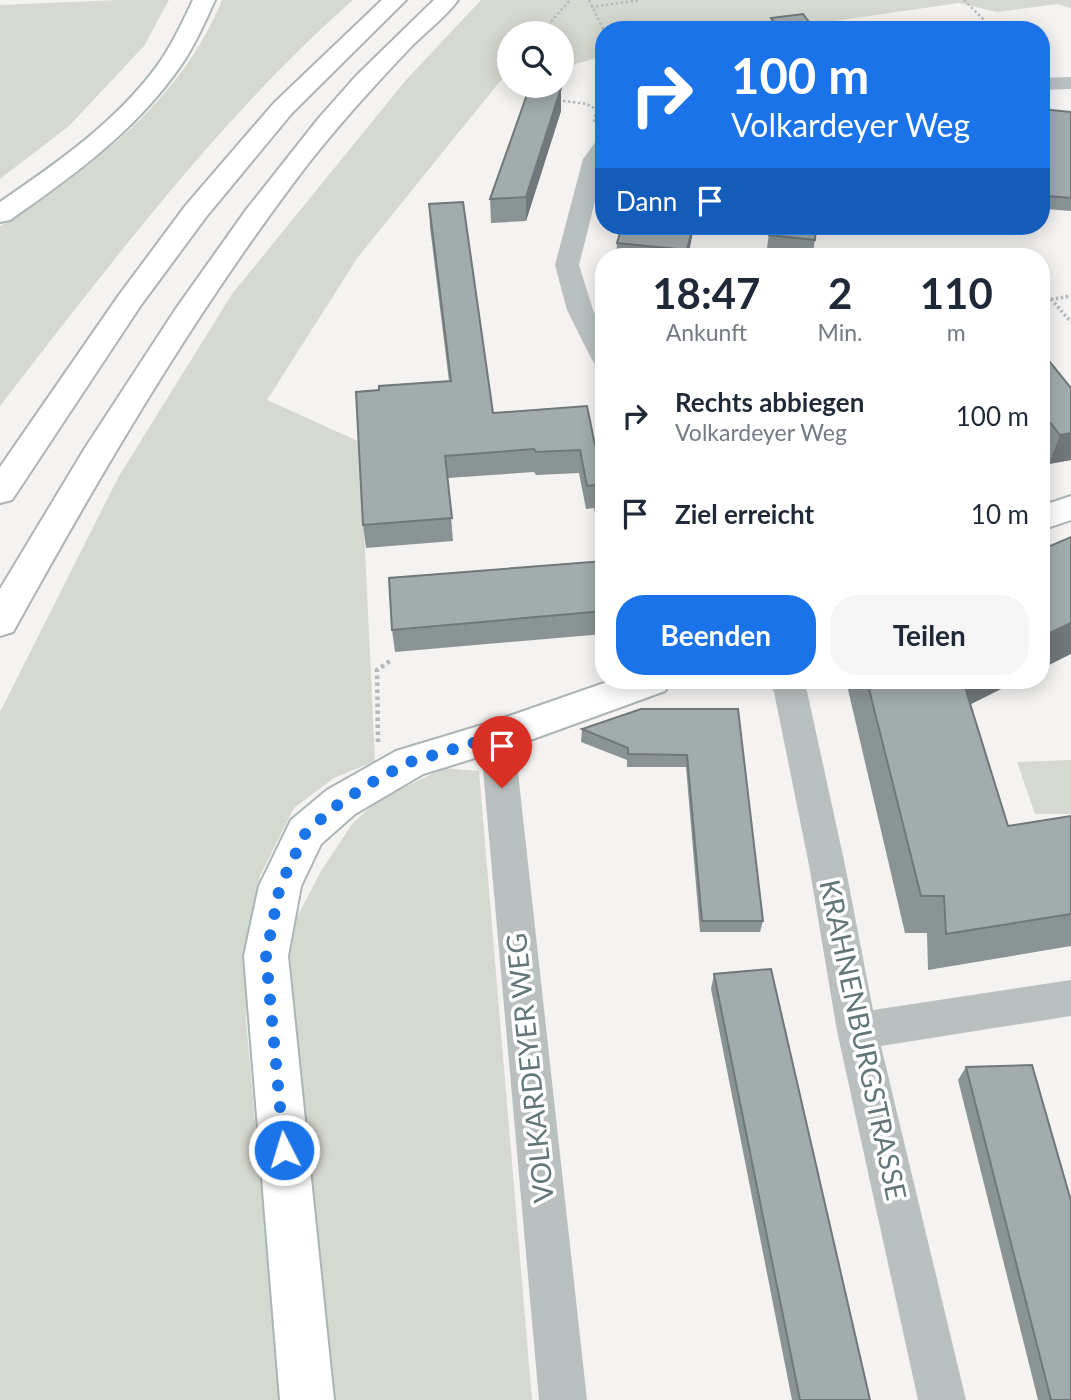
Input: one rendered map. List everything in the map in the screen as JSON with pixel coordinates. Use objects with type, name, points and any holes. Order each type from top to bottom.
[{"type":"main road","points":[[0,214],[54,175],[130,110],[157,80],[183,44],[204,0]]},
{"type":"main road","points":[[0,492],[121,312],[196,211],[283,108],[395,0]]},
{"type":"main road","points":[[0,622],[97,452],[212,274],[331,120],[404,39],[447,0]]},
{"type":"main road","points":[[1050,515],[1071,508]]},
{"type":"main road","points":[[307,1400],[266,956],[280,886],[306,832],[341,802],[379,778],[410,762],[497,736],[629,689]]},
{"type":"street","points":[[1050,84],[1071,83]]},
{"type":"street","points":[[595,154],[567,265],[580,310],[595,340]]},
{"type":"street","name":"KRAHNENBURGSTRASSE","points":[[789,689],[825,852],[857,1031],[942,1400]]},
{"type":"street","name":"VOLKARDEYER WEG","points":[[497,736],[563,1400]]},
{"type":"street","points":[[857,1031],[1071,998]]},
{"type":"path","points":[[552,21],[570,0]]},
{"type":"path","points":[[589,0],[599,21]]},
{"type":"path","points":[[591,7],[641,0]]},
{"type":"path","points":[[964,0],[985,21]]},
{"type":"path","points":[[556,98],[560,101],[587,104],[595,108]]},
{"type":"path","points":[[1051,299],[1071,296]]},
{"type":"path","points":[[1051,299],[1071,322]]},
{"type":"path","points":[[379,778],[377,670],[390,661]]},
{"type":"shaded area","points":[[169,0],[144,46],[69,126],[0,179],[0,5]]},
{"type":"shaded area","points":[[222,0],[353,0],[304,45],[212,143],[124,247],[0,406],[0,226],[67,181],[129,130],[183,70]]},
{"type":"shaded area","points":[[481,0],[1071,0],[1071,8],[1057,4],[997,12],[959,3],[835,21],[595,21],[595,59],[574,65],[574,21],[497,21],[497,85],[358,257],[267,400],[360,442],[375,761],[334,778],[294,808],[260,876],[249,958],[246,1020],[280,1400],[0,1400],[0,712],[119,476],[232,294],[406,80]]},
{"type":"shaded area","points":[[1071,760],[1071,814],[1035,814],[1017,762]]},
{"type":"shaded area","points":[[444,768],[479,771],[532,1400],[332,1400],[290,955],[297,917],[321,871],[352,824],[378,800]]},
{"type":"building","points":[[803,14],[808,21],[773,21],[771,18]]},
{"type":"building","points":[[526,98],[558,98],[526,197],[490,199]]},
{"type":"building","points":[[1050,110],[1071,112],[1071,198],[1050,196]]},
{"type":"building","points":[[463,202],[493,413],[587,406],[595,445],[595,485],[587,486],[580,450],[536,452],[534,449],[445,456],[452,518],[363,525],[356,392],[379,390],[379,386],[451,381],[429,204]]},
{"type":"building","points":[[619,235],[691,235],[688,248],[617,243]]},
{"type":"building","points":[[769,235],[815,235],[815,240]]},
{"type":"building","points":[[1050,362],[1071,388],[1071,433],[1060,435],[1050,422]]},
{"type":"building","points":[[1071,537],[1071,623],[1050,633],[1050,546]]},
{"type":"building","points":[[595,562],[595,612],[392,630],[389,578]]},
{"type":"building","points":[[869,689],[965,689],[1008,826],[1071,816],[1071,914],[946,934],[944,896],[921,896]]},
{"type":"building","points":[[641,709],[738,709],[763,921],[702,921],[687,755],[628,754],[628,748],[582,729]]},
{"type":"building","points":[[771,969],[870,1400],[800,1400],[714,974]]},
{"type":"building","points":[[1032,1065],[1071,1201],[1071,1400],[1051,1400],[966,1067]]},
{"type":"route","points":[[284,1150],[266,956],[280,886],[306,832],[341,802],[410,762],[497,736],[502,788]]}]
